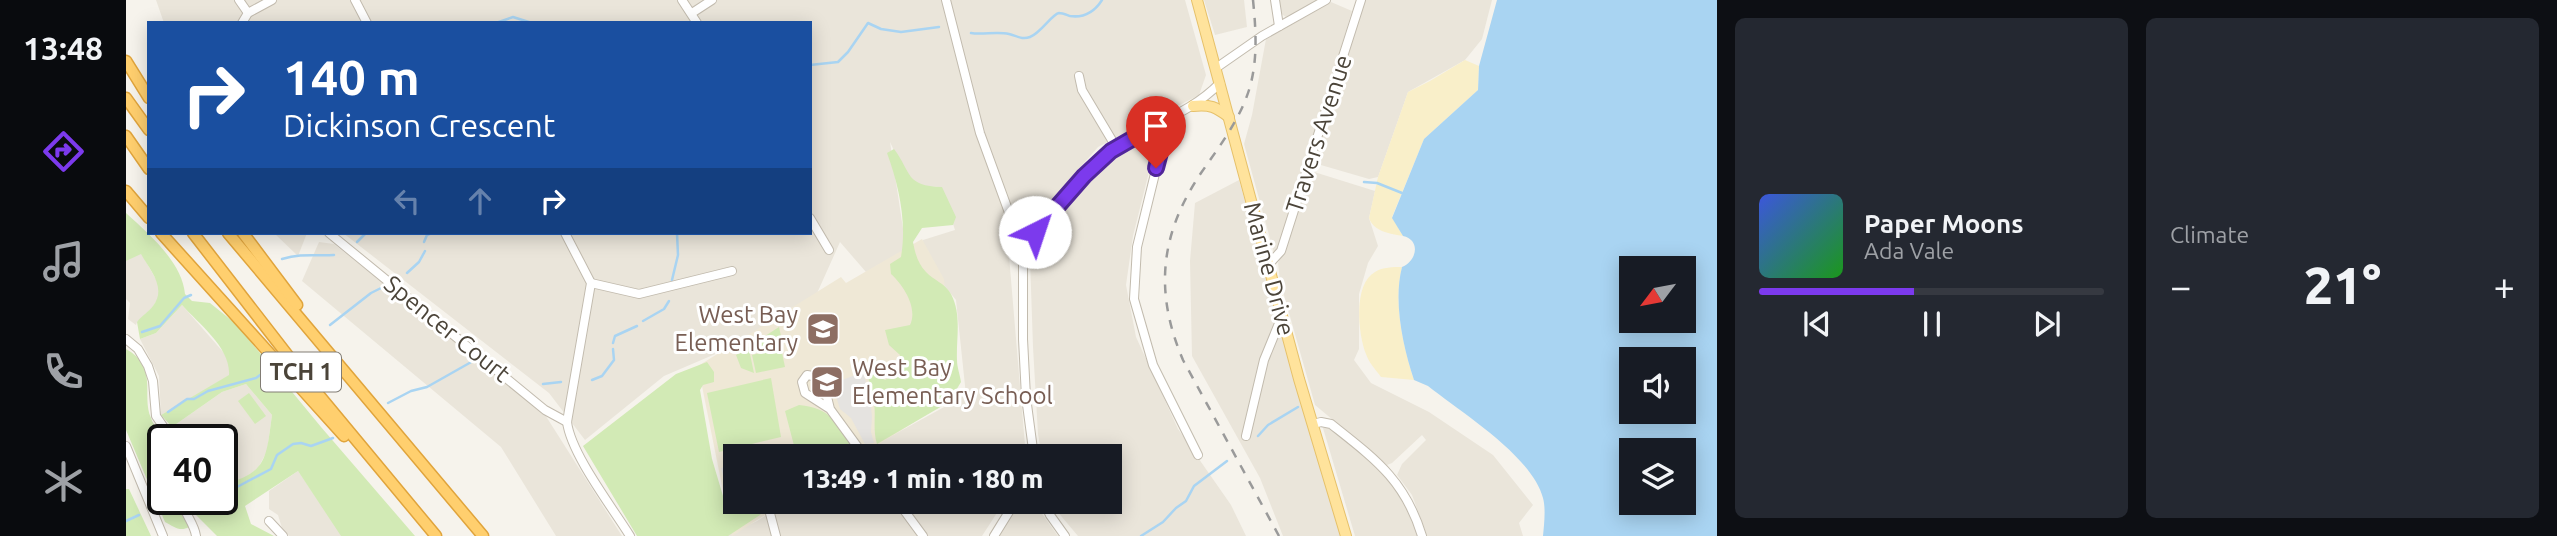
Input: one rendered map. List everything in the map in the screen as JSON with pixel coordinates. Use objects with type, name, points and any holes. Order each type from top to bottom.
[{"type":"highway","points":[[126,61],[147,95]]},
{"type":"highway","points":[[126,98],[147,127]]},
{"type":"highway","points":[[126,136],[147,166]]},
{"type":"highway","points":[[126,191],[147,217]]},
{"type":"highway","points":[[163,235],[331,422],[413,508]]},
{"type":"highway","name":"TCH 1","points":[[195,235],[298,369],[436,536]]},
{"type":"highway","name":"TCH 1","points":[[230,235],[482,536]]},
{"type":"highway","points":[[244,235],[343,370]]},
{"type":"main road","name":"Marine Drive","points":[[1197,0],[1282,316],[1346,536]]},
{"type":"main road","points":[[1193,106],[1207,104],[1229,117]]},
{"type":"street","points":[[239,0],[248,13]]},
{"type":"street","points":[[243,21],[248,13],[272,0]]},
{"type":"street","points":[[355,0],[366,21]]},
{"type":"street","points":[[682,0],[696,21]]},
{"type":"street","points":[[692,13],[712,0]]},
{"type":"street","points":[[946,0],[980,133],[1023,251],[1023,339],[1026,397],[1032,444]]},
{"type":"street","points":[[1275,0],[1279,26]]},
{"type":"street","points":[[1216,68],[1279,26],[1326,0]]},
{"type":"street","name":"Travers Avenue","points":[[1269,264],[1281,251],[1361,0]]},
{"type":"street","points":[[1079,76],[1082,90],[1116,147]]},
{"type":"street","points":[[1023,251],[1035,232],[1084,176],[1116,147],[1193,106],[1220,83]]},
{"type":"street","points":[[1163,121],[1163,141],[1137,247],[1134,299],[1153,365],[1198,454]]},
{"type":"street","points":[[812,221],[829,250]]},
{"type":"street","name":"Spencer Court","points":[[331,235],[545,410],[567,422]]},
{"type":"street","points":[[566,235],[591,283],[567,422],[571,440],[630,536]]},
{"type":"street","points":[[591,283],[639,294],[732,271]]},
{"type":"street","points":[[1246,436],[1264,360],[1282,316]]},
{"type":"street","points":[[126,339],[138,349],[148,366],[153,381],[156,418],[161,424]]},
{"type":"street","points":[[830,409],[856,444]]},
{"type":"street","points":[[1313,424],[1331,424],[1388,472],[1405,494],[1422,536]]},
{"type":"street","points":[[126,446],[163,536]]},
{"type":"street","points":[[770,514],[776,536]]},
{"type":"street","points":[[907,514],[923,536]]},
{"type":"street","points":[[994,536],[1008,514]]},
{"type":"street","points":[[1050,514],[1065,536]]},
{"type":"street","points":[[187,515],[193,523],[196,536]]},
{"type":"street","points":[[269,521],[283,536]]},
{"type":"shaded area","points":[[156,0],[1185,0],[1206,75],[1199,95],[1098,147],[1023,233],[1009,256],[1025,444],[879,444],[966,395],[956,300],[923,259],[923,240],[955,230],[941,187],[911,186],[890,142],[906,249],[866,272],[840,242],[814,300],[771,315],[762,334],[664,376],[585,440],[549,393],[346,235],[812,235],[812,21],[163,21]]},
{"type":"shaded area","points":[[1204,0],[1244,0],[1247,27],[1215,35]]},
{"type":"shaded area","points":[[1279,0],[1322,0],[1286,17],[1280,13]]},
{"type":"shaded area","points":[[1364,0],[1492,0],[1482,39],[1465,60],[1408,92],[1378,177],[1369,179],[1314,163]]},
{"type":"shaded area","points":[[1331,2],[1352,11],[1304,169],[1277,251],[1274,253],[1244,144],[1266,39]]},
{"type":"shaded area","points":[[1153,133],[1153,156],[1133,236],[1126,285],[1136,337],[1178,429],[1231,505],[1246,536],[1078,536],[1059,514],[1122,514],[1122,444],[1040,444],[1030,259],[1056,215],[1121,152]]},
{"type":"shaded area","points":[[1311,171],[1375,191],[1369,218],[1378,246],[1368,263],[1359,294],[1359,349],[1354,360],[1371,383],[1429,412],[1493,455],[1533,505],[1519,523],[1523,536],[1427,536],[1412,495],[1397,475],[1402,464],[1426,440],[1422,435],[1387,465],[1315,405],[1280,281],[1278,263],[1289,240]]},
{"type":"shaded area","points":[[1239,180],[1342,536],[1283,536],[1260,478],[1192,356],[1190,261],[1195,203]]},
{"type":"shaded area","points":[[276,235],[306,235],[298,256]]},
{"type":"shaded area","name":"West Bay Elementary School","points":[[922,239],[944,279],[954,397],[880,444],[723,444],[723,491],[698,366],[841,277],[846,283]]},
{"type":"shaded area","points":[[319,242],[334,244],[542,410],[622,536],[556,536],[501,447],[302,281]]},
{"type":"shaded area","points":[[141,253],[158,283],[160,295],[136,325],[128,319],[130,303],[126,299],[126,261]]},
{"type":"shaded area","points":[[182,305],[224,353],[230,364],[230,375],[161,415],[159,376],[140,339],[156,333]]},
{"type":"shaded area","points":[[863,372],[870,396],[874,443],[865,444],[851,418],[840,409],[832,384]]},
{"type":"shaded area","points":[[246,384],[272,415],[267,451],[257,470],[242,480],[238,481],[238,424],[176,424],[222,392]]},
{"type":"shaded area","points":[[1328,427],[1386,476],[1407,504],[1418,536],[1355,536],[1323,428]]},
{"type":"shaded area","points":[[298,471],[341,536],[289,536],[282,528],[278,515],[269,509],[269,491]]},
{"type":"shaded area","name":"West Bay Elementary School","points":[[728,514],[767,514],[732,536]]},
{"type":"shaded area","points":[[768,514],[996,514],[982,536],[726,536]]},
{"type":"shaded area","points":[[1012,514],[1042,514],[1058,536],[999,536]]},
{"type":"green space","points":[[894,149],[915,181],[942,187],[956,217],[953,225],[922,228],[913,242],[921,265],[948,290],[954,302],[957,318],[957,363],[961,382],[949,402],[877,444],[869,375],[872,372],[885,380],[894,373],[900,355],[889,345],[885,330],[910,325],[912,318],[908,298],[891,274],[890,264],[901,257],[903,231],[898,191],[887,153]]},
{"type":"green space","points":[[126,213],[154,239],[171,260],[183,282],[185,294],[192,301],[210,303],[236,324],[415,536],[341,536],[298,471],[245,506],[251,524],[274,536],[217,536],[196,515],[238,515],[238,480],[248,475],[262,462],[272,415],[246,384],[222,392],[176,424],[169,424],[161,415],[229,375],[228,365],[213,337],[182,305],[156,333],[140,339],[137,322],[151,308],[158,293],[158,286],[141,254],[126,261]]},
{"type":"green space","points":[[779,327],[783,345],[750,354],[754,373],[741,368],[736,355]]},
{"type":"green space","points":[[781,348],[785,367],[756,373],[752,355]]},
{"type":"green space","points":[[126,349],[136,356],[146,373],[148,409],[154,424],[147,424],[147,480],[126,430]]},
{"type":"green space","points":[[707,362],[714,372],[714,382],[703,385],[700,390],[712,459],[723,496],[723,514],[761,514],[728,536],[637,536],[583,446],[676,374]]},
{"type":"green space","points":[[771,378],[781,437],[752,444],[723,444],[723,451],[719,452],[707,393]]},
{"type":"green space","points":[[249,393],[266,416],[255,424],[238,401]]},
{"type":"green space","points":[[799,405],[819,409],[832,418],[852,444],[794,444],[785,411]]},
{"type":"green space","points":[[126,489],[129,489],[151,536],[126,536]]},
{"type":"green space","points":[[162,515],[182,515],[189,527],[177,528],[165,522]]},
{"type":"sand","points":[[1465,60],[1479,66],[1478,90],[1424,139],[1392,217],[1403,236],[1379,229],[1369,218],[1378,177],[1408,92]]},
{"type":"sand","points":[[1402,267],[1399,281],[1400,324],[1414,380],[1381,377],[1366,354],[1361,334],[1360,298],[1368,278],[1381,269]]},
{"type":"water","points":[[1497,0],[1717,0],[1717,536],[1543,536],[1543,498],[1525,467],[1494,436],[1428,386],[1414,380],[1403,339],[1399,281],[1402,267],[1414,256],[1415,246],[1409,238],[1403,236],[1392,218],[1424,139],[1478,90],[1479,66]]},
{"type":"waterway","points":[[971,33],[1004,33],[1027,38],[1038,32],[1056,14],[1084,15],[1102,0]]},
{"type":"waterway","points":[[502,21],[513,17],[526,21]]},
{"type":"waterway","points":[[812,65],[838,62],[868,23],[881,29],[901,32],[939,27]]},
{"type":"waterway","points":[[1364,182],[1377,183],[1402,193]]},
{"type":"waterway","points":[[357,242],[364,235]]},
{"type":"waterway","points":[[424,242],[427,235]]},
{"type":"waterway","points":[[672,280],[678,255],[677,235]]},
{"type":"waterway","points":[[407,273],[419,262],[425,251]]},
{"type":"waterway","points":[[282,259],[302,255],[334,255]]},
{"type":"waterway","points":[[330,325],[371,293],[383,287]]},
{"type":"waterway","points":[[142,332],[160,326],[184,298],[191,295]]},
{"type":"waterway","points":[[643,321],[664,309],[669,301]]},
{"type":"waterway","points":[[613,343],[615,336],[637,326]]},
{"type":"waterway","points":[[592,380],[602,376],[614,360],[613,349]]},
{"type":"waterway","points":[[388,403],[411,391],[427,387],[473,361]]},
{"type":"waterway","points":[[168,412],[187,399],[256,378],[271,367]]},
{"type":"waterway","points":[[543,384],[561,382]]},
{"type":"waterway","points":[[1258,436],[1268,425],[1298,407]]},
{"type":"waterway","points":[[238,487],[271,469],[277,455],[293,444],[311,446],[333,438]]},
{"type":"waterway","points":[[1141,536],[1163,522],[1186,501],[1194,486],[1227,461]]},
{"type":"waterway","points":[[126,521],[139,515]]},
{"type":"railway","points":[[1253,0],[1255,57],[1249,90],[1234,123],[1187,196],[1177,218],[1170,241],[1165,287],[1168,311],[1183,360],[1279,536]]},
{"type":"place","name":"West Bay Elementary","points":[[823,329]]},
{"type":"place","name":"West Bay Elementary School","points":[[827,382]]},
{"type":"route","points":[[1035,232],[1084,176],[1111,151],[1163,121],[1163,141],[1156,168]]}]
